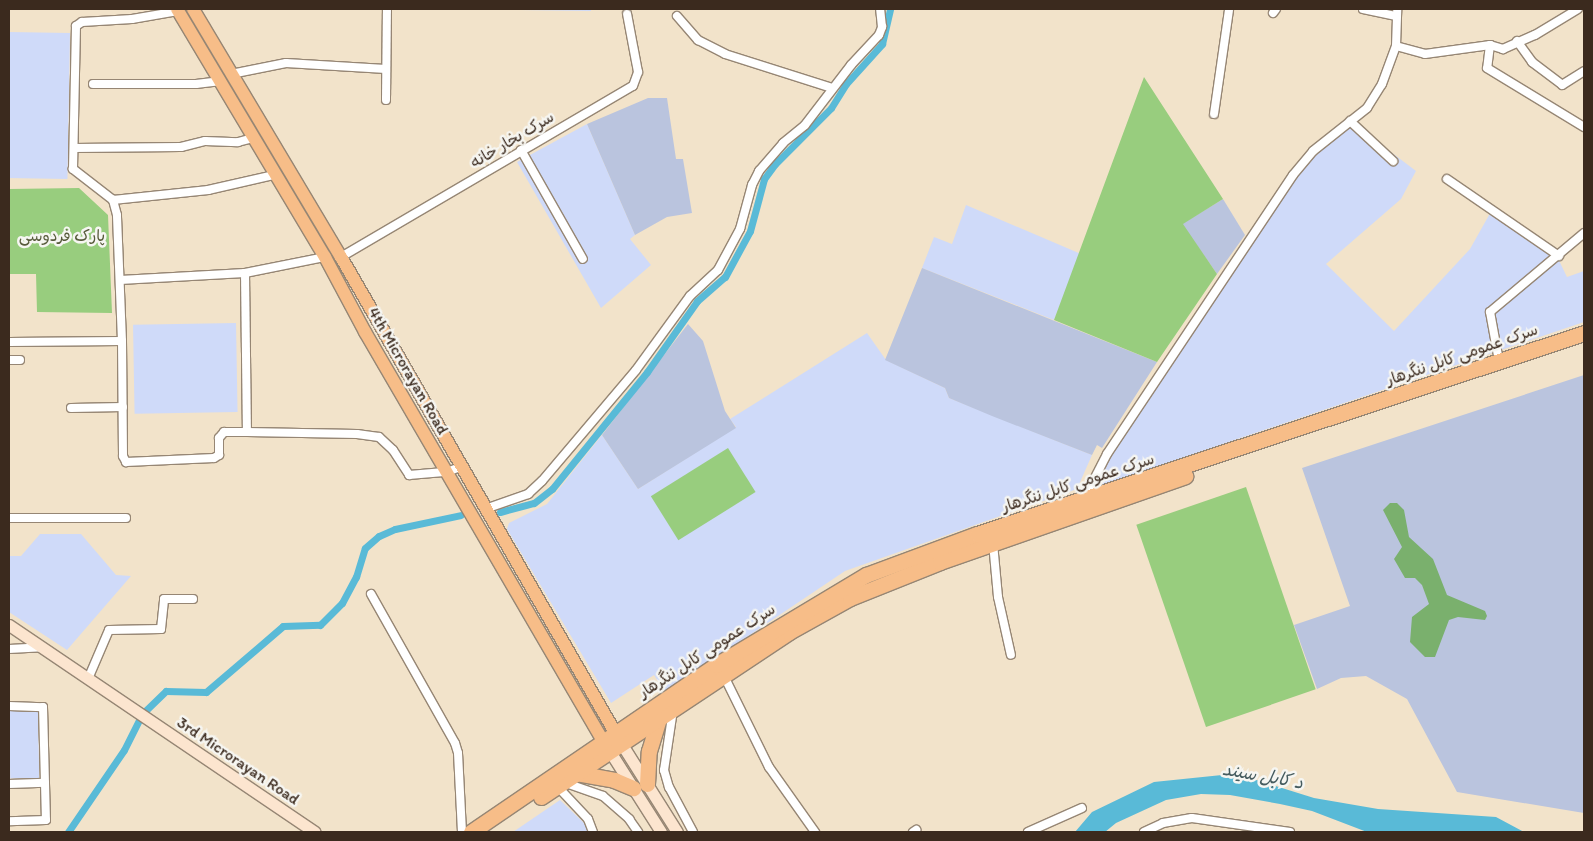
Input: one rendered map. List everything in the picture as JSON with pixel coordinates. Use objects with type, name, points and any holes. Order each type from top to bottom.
[{"type":"highway","name":"سرک عمومی کابل ننگرهار","points":[[1079,510],[1499,361],[1584,333]]},
{"type":"highway","name":"سرک عمومی کابل ننگرهار","points":[[611,742],[799,613],[866,575],[1127,496],[1584,342]]},
{"type":"highway","points":[[471,832],[611,742],[660,718],[789,632],[850,598],[1079,510]]},
{"type":"highway","points":[[576,773],[640,786],[660,718]]},
{"type":"highway","points":[[488,832],[576,773],[611,742]]},
{"type":"main road","name":"4th Microrayan Road","points":[[193,9],[341,257],[485,509],[611,742]]},
{"type":"main road","name":"4th Microrayan Road","points":[[178,10],[274,175],[325,257],[447,472],[611,742]]},
{"type":"main road","points":[[221,85],[233,78]]},
{"type":"street","points":[[386,100],[387,9]]},
{"type":"street","points":[[485,509],[528,494],[636,370],[690,296],[718,270],[740,228],[752,185],[759,171],[783,143],[808,121],[832,88],[881,33],[880,9]]},
{"type":"street","points":[[1079,510],[1107,454],[1253,232],[1302,163],[1367,108],[1382,84],[1396,46],[1397,13],[1363,9]]},
{"type":"street","points":[[1396,46],[1425,54],[1490,45],[1503,49],[1535,35],[1578,9]]},
{"type":"street","points":[[178,10],[132,19],[82,22],[76,26],[74,172],[113,200],[117,215],[122,342],[123,459],[126,462],[214,458],[219,454],[219,438],[224,432],[329,432],[379,437],[393,450],[409,475],[447,472],[460,467]]},
{"type":"street","points":[[1214,114],[1229,10]]},
{"type":"street","name":"سرک بخار خانه","points":[[341,257],[636,83],[636,59],[628,14]]},
{"type":"street","points":[[678,16],[698,40],[725,54],[832,88]]},
{"type":"street","points":[[1517,42],[1532,62],[1562,85],[1584,72]]},
{"type":"street","points":[[1490,45],[1487,68],[1584,127]]},
{"type":"street","points":[[233,78],[286,63],[386,69]]},
{"type":"street","points":[[93,84],[221,85]]},
{"type":"street","points":[[1350,121],[1394,160]]},
{"type":"street","points":[[74,148],[181,147],[205,140],[238,142],[253,138]]},
{"type":"street","points":[[521,150],[583,259]]},
{"type":"street","points":[[113,200],[208,190],[274,175]]},
{"type":"street","points":[[1447,179],[1559,256]]},
{"type":"street","points":[[1499,361],[1490,312],[1559,256],[1584,233]]},
{"type":"street","points":[[120,280],[245,273],[325,257]]},
{"type":"street","points":[[245,273],[247,432]]},
{"type":"street","points":[[9,342],[122,342]]},
{"type":"street","points":[[9,360],[20,360]]},
{"type":"street","points":[[70,408],[123,407]]},
{"type":"street","points":[[9,518],[126,518]]},
{"type":"street","points":[[993,543],[998,597],[1011,654]]},
{"type":"street","points":[[370,594],[455,743],[458,753],[462,832]]},
{"type":"street","points":[[88,679],[109,630],[161,629],[164,599],[193,599]]},
{"type":"street","name":"3rd Microrayan Road","points":[[9,625],[141,717],[315,832]]},
{"type":"street","points":[[9,648],[42,647]]},
{"type":"street","points":[[724,676],[769,768],[816,832]]},
{"type":"street","points":[[9,706],[43,707],[46,820],[9,821]]},
{"type":"street","points":[[674,709],[664,770],[669,787],[694,832]]},
{"type":"street","points":[[611,742],[640,786],[677,832]]},
{"type":"street","points":[[9,784],[45,783]]},
{"type":"street","points":[[560,784],[588,819],[593,832]]},
{"type":"street","points":[[560,784],[604,796],[630,819],[638,832]]},
{"type":"street","points":[[640,786],[661,832]]},
{"type":"street","points":[[1028,832],[1082,808]]},
{"type":"street","points":[[1144,832],[1176,819],[1192,818],[1290,832]]},
{"type":"shaded area","points":[[591,9],[591,11],[520,10]]},
{"type":"shaded area","points":[[9,32],[70,33],[67,179],[9,178]]},
{"type":"shaded area","points":[[648,98],[667,98],[676,159],[683,159],[692,213],[667,217],[635,235],[587,124]]},
{"type":"shaded area","points":[[1350,121],[1416,171],[1401,199],[1326,264],[1394,331],[1470,249],[1493,208],[1553,248],[1567,277],[1584,271],[1584,322],[1101,485],[1094,480],[1302,163]]},
{"type":"shaded area","points":[[587,124],[635,235],[630,239],[651,265],[601,308],[517,162]]},
{"type":"shaded area","points":[[1223,199],[1245,235],[1217,274],[1182,224]]},
{"type":"shaded area","points":[[966,205],[1081,254],[1054,320],[922,268],[934,237],[952,244]]},
{"type":"shaded area","points":[[922,268],[1157,362],[1102,448],[1097,445],[1092,455],[992,416],[949,398],[945,388],[885,360]]},
{"type":"shaded area","points":[[236,323],[238,412],[135,414],[133,325]]},
{"type":"shaded area","points":[[688,324],[703,341],[725,411],[736,428],[638,489],[602,435]]},
{"type":"shaded area","points":[[867,333],[886,360],[945,388],[949,398],[1092,455],[1077,489],[845,571],[665,692],[654,675],[611,703],[507,529],[509,523],[547,504],[602,435],[638,489],[736,427],[730,419]]},
{"type":"shaded area","points":[[1584,375],[1584,813],[1457,792],[1407,699],[1366,676],[1341,678],[1317,689],[1294,625],[1350,606],[1302,468]]},
{"type":"shaded area","points":[[40,534],[81,534],[116,575],[131,576],[67,650],[9,612],[9,556],[21,556]]},
{"type":"shaded area","points":[[38,709],[39,778],[10,778],[9,710]]},
{"type":"shaded area","points":[[560,800],[584,823],[588,832],[513,832]]},
{"type":"green space","points":[[1144,77],[1223,199],[1183,224],[1217,274],[1157,362],[1054,320]]},
{"type":"green space","name":"پارک فردوسی","points":[[79,188],[108,215],[112,313],[37,312],[36,274],[9,274],[9,189]]},
{"type":"green space","points":[[728,448],[756,492],[678,540],[651,496]]},
{"type":"green space","points":[[1246,487],[1316,689],[1206,727],[1136,525]]},
{"type":"green space","points":[[1390,503],[1397,503],[1404,510],[1409,537],[1433,559],[1447,595],[1485,611],[1487,616],[1485,620],[1458,617],[1449,620],[1435,657],[1425,657],[1410,642],[1412,617],[1429,604],[1422,585],[1415,578],[1405,578],[1394,559],[1402,547],[1383,510]]},
{"type":"water","points":[[1222,775],[1253,779],[1314,798],[1378,809],[1496,817],[1524,832],[1367,832],[1312,811],[1230,795],[1201,794],[1166,800],[1116,823],[1105,832],[1075,832],[1092,812],[1154,782]]},
{"type":"waterway","points":[[500,512],[534,503],[552,489],[647,372],[697,301],[725,277],[750,231],[764,179],[775,164],[831,108],[846,84],[882,44],[890,9]]},
{"type":"waterway","points":[[68,832],[124,750],[142,714],[166,691],[206,692],[283,626],[320,625],[342,603],[356,577],[365,548],[379,536],[395,529],[461,515]]},
{"type":"water label","name":"د کابل سيند","points":[[1263,776]]}]
